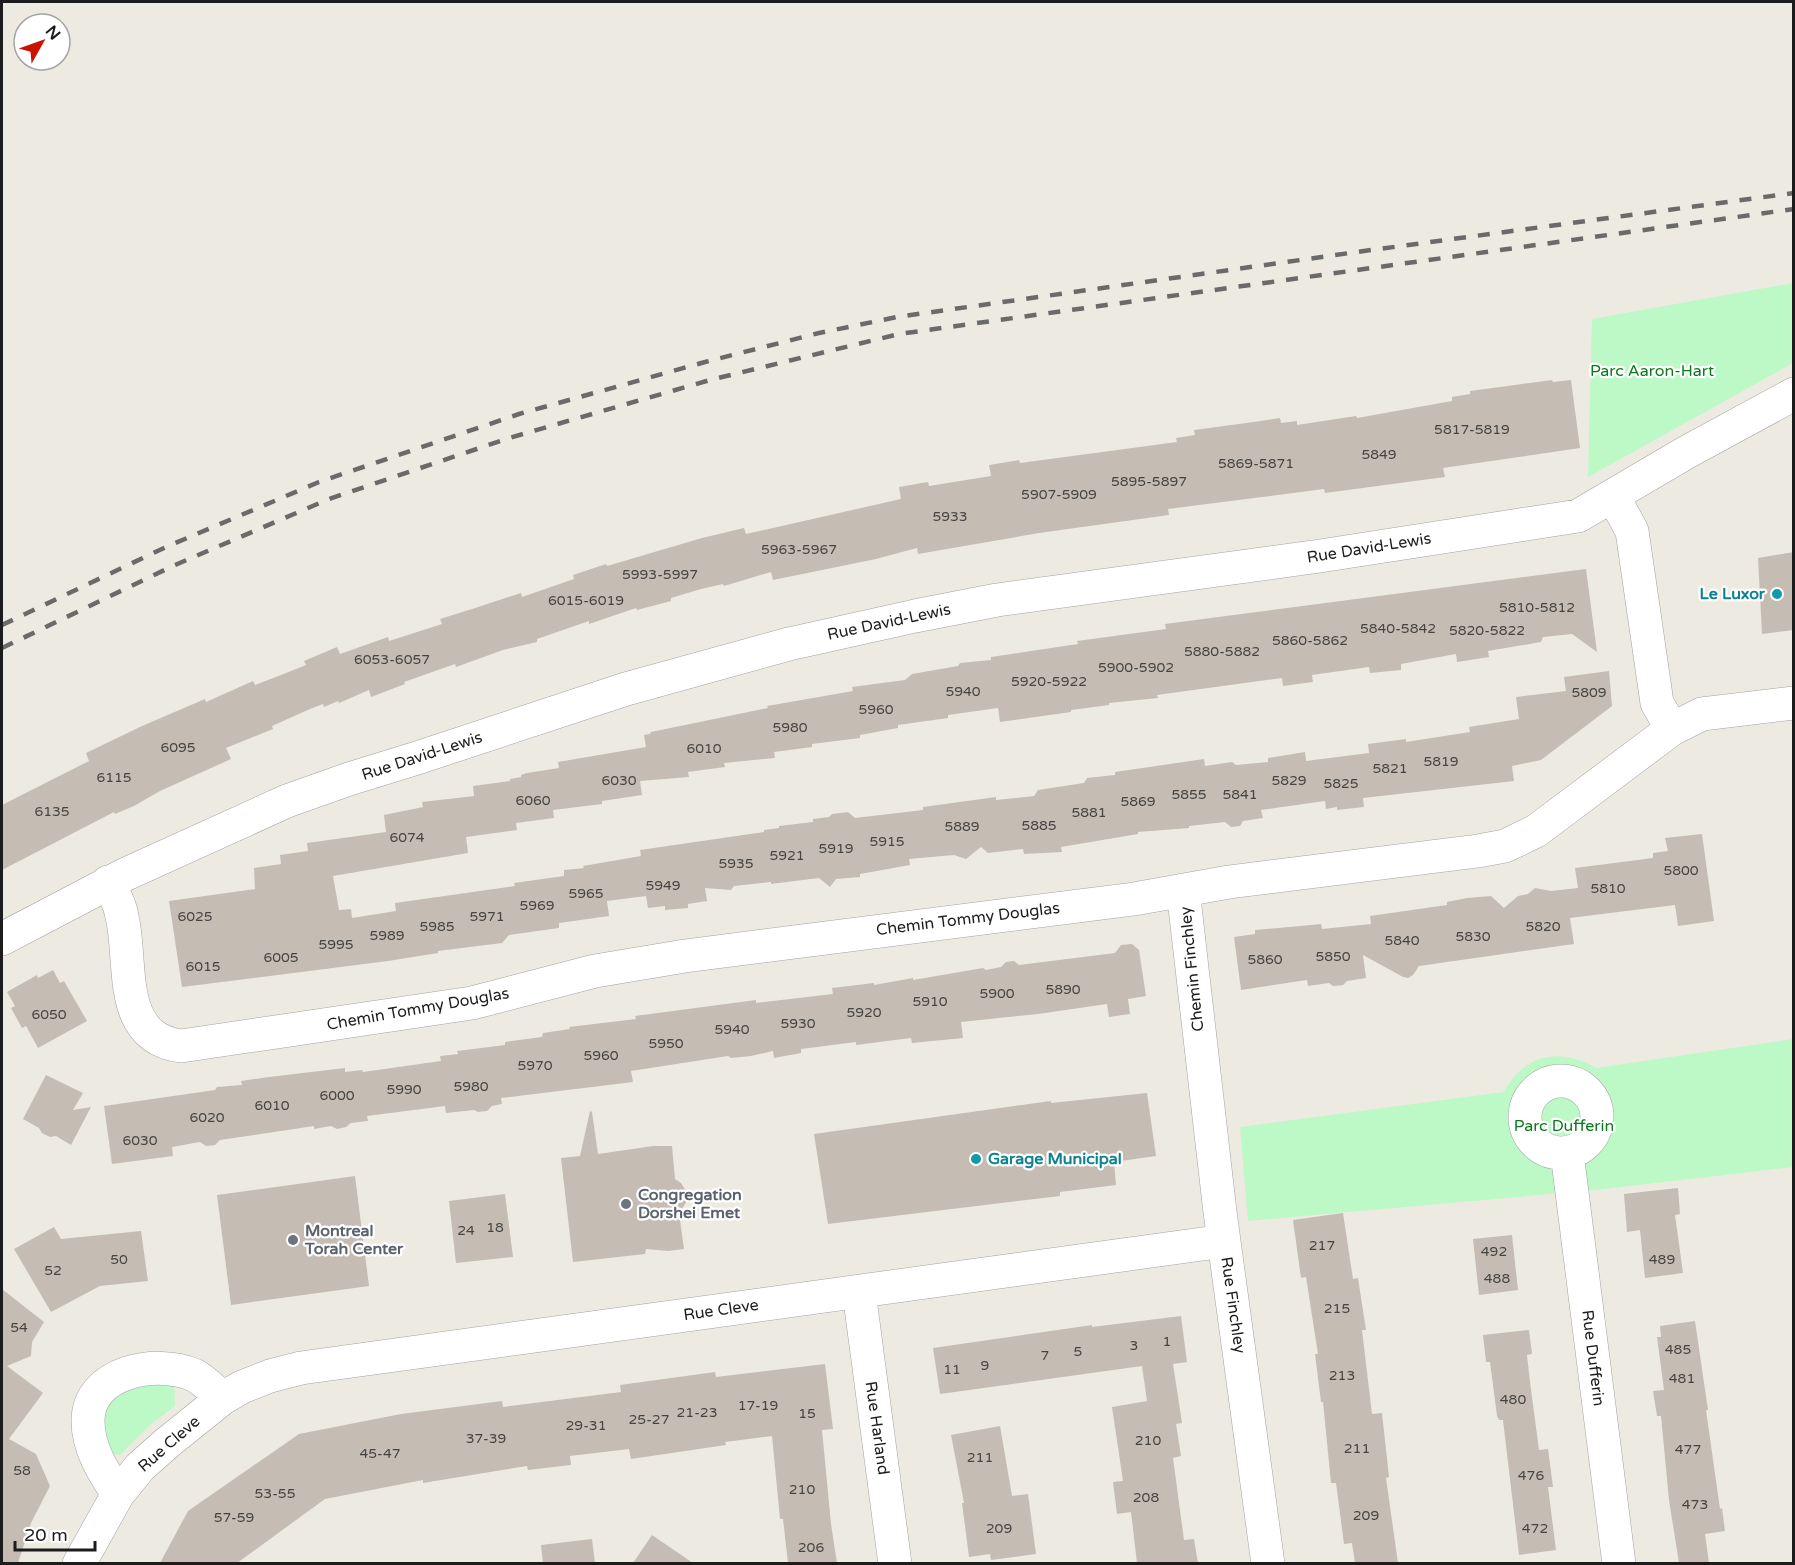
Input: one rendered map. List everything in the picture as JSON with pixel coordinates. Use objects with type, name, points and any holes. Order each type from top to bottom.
[{"type":"street","name":"Rue David-Lewis","points":[[2,939],[108,882],[231,825],[329,786],[626,689],[746,654],[997,600],[1320,556],[1578,516],[1687,452],[1794,394]]},
{"type":"street","points":[[1613,496],[1632,531],[1657,703],[1672,729]]},
{"type":"street","name":"Chemin Tommy Douglas","points":[[108,882],[122,912],[130,988],[137,1014],[144,1028],[157,1039],[181,1046],[472,1003],[596,970],[685,956],[1134,899],[1229,882],[1505,846],[1536,831],[1672,729],[1702,714],[1794,703]]},
{"type":"street","name":"Chemin Finchley","points":[[1183,890],[1200,1047]]},
{"type":"street","name":"Rue Finchley","points":[[1200,1047],[1268,1563]]},
{"type":"street","name":"Rue Dufferin","points":[[1567,1153],[1619,1563]]},
{"type":"street","name":"Rue Cleve","points":[[80,1563],[118,1494],[140,1467],[223,1398],[242,1387],[270,1376],[301,1368],[1224,1241]]},
{"type":"street","name":"Rue Harland","points":[[859,1292],[895,1563]]},
{"type":"street","points":[[118,1494],[105,1474],[90,1442],[88,1419],[95,1398],[110,1381],[129,1372],[152,1367],[176,1369],[196,1376],[223,1398]]},
{"type":"green space","name":"Parc Aaron-Hart","points":[[1793,283],[1793,363],[1588,477],[1592,319]]},
{"type":"green space","name":"Parc Dufferin","points":[[1793,1039],[1793,1167],[1595,1190],[1248,1221],[1240,1127],[1504,1092],[1512,1079],[1532,1062],[1556,1056],[1583,1061],[1596,1068]]},
{"type":"green space","points":[[174,1382],[175,1406],[150,1425],[120,1455],[112,1456],[104,1428],[107,1408],[112,1400],[128,1388]]},
{"type":"building","points":[[1552,380],[1553,382],[1571,380],[1580,448],[1443,468],[1445,477],[1325,493],[1324,489],[1168,509],[1169,515],[1039,533],[918,554],[917,548],[876,559],[773,580],[771,572],[724,586],[723,584],[701,589],[671,598],[671,601],[637,610],[636,608],[589,624],[589,621],[537,639],[537,642],[503,650],[456,667],[455,664],[404,682],[405,684],[371,697],[369,690],[339,703],[338,701],[324,707],[323,704],[310,709],[272,726],[273,729],[226,748],[231,759],[160,791],[134,806],[115,814],[114,812],[2,870],[2,805],[89,761],[86,753],[142,726],[205,699],[206,702],[253,681],[255,685],[306,665],[304,661],[337,647],[340,654],[388,637],[389,641],[442,624],[440,619],[521,593],[522,597],[574,579],[573,575],[606,564],[607,566],[702,538],[744,528],[746,534],[901,499],[899,487],[928,482],[929,486],[991,476],[989,465],[1177,442],[1176,438],[1195,435],[1194,430],[1280,418],[1281,423],[1297,421],[1297,425],[1356,416],[1357,418],[1452,401],[1452,397],[1470,394],[1470,391]]},
{"type":"building","name":"Le Luxor","points":[[1794,552],[1794,630],[1762,634],[1758,558]]},
{"type":"building","points":[[1586,569],[1597,652],[1572,634],[1543,637],[1541,642],[1488,651],[1489,657],[1457,662],[1456,654],[1401,664],[1401,670],[1370,673],[1369,667],[1312,675],[1313,682],[1283,686],[1282,678],[1157,695],[1158,698],[1109,703],[1109,705],[1071,710],[1071,712],[1000,722],[998,708],[948,715],[948,718],[898,725],[898,728],[860,735],[860,738],[774,752],[775,758],[724,763],[725,767],[688,772],[689,777],[640,781],[642,795],[602,801],[602,804],[553,810],[554,818],[516,823],[517,830],[466,837],[468,853],[333,876],[339,910],[351,909],[352,918],[396,911],[395,903],[515,886],[514,883],[564,876],[564,870],[641,856],[640,850],[764,832],[764,830],[779,828],[779,826],[813,822],[813,819],[829,817],[832,814],[848,812],[855,818],[923,810],[923,807],[996,797],[996,800],[1034,796],[1038,790],[1084,783],[1087,778],[1204,759],[1205,766],[1232,762],[1236,765],[1268,762],[1268,758],[1305,752],[1306,761],[1369,753],[1368,744],[1406,739],[1406,742],[1470,732],[1469,727],[1519,719],[1516,697],[1566,691],[1564,677],[1609,671],[1612,706],[1541,760],[1512,766],[1514,781],[1363,798],[1364,807],[1326,809],[1325,801],[1261,810],[1263,818],[1243,821],[1240,826],[1231,827],[1225,822],[1189,826],[1189,828],[1138,832],[1138,834],[1061,847],[1062,852],[1024,854],[1023,849],[988,853],[981,847],[966,859],[954,855],[909,859],[910,865],[860,874],[860,877],[836,879],[830,887],[819,878],[734,886],[731,890],[705,888],[707,901],[688,904],[688,908],[665,910],[665,906],[648,908],[646,896],[607,901],[609,916],[559,923],[559,928],[509,935],[502,943],[438,951],[438,953],[388,961],[182,987],[169,901],[255,889],[254,868],[281,864],[280,855],[308,851],[307,843],[386,832],[384,815],[423,807],[422,802],[474,796],[473,786],[510,781],[510,779],[527,773],[559,768],[558,762],[646,747],[644,735],[651,732],[768,708],[767,706],[853,691],[852,687],[905,680],[912,674],[958,666],[960,663],[991,660],[991,657],[1078,644],[1077,641],[1166,629],[1165,624]]},
{"type":"building","points":[[1702,834],[1714,921],[1678,926],[1675,905],[1570,918],[1574,944],[1419,966],[1408,978],[1363,955],[1366,978],[1347,981],[1343,985],[1333,986],[1329,983],[1308,986],[1307,980],[1241,990],[1234,937],[1255,934],[1255,930],[1321,924],[1322,929],[1371,924],[1370,916],[1447,905],[1447,902],[1467,898],[1491,896],[1504,908],[1518,896],[1528,894],[1535,888],[1551,891],[1578,888],[1575,868],[1653,858],[1653,853],[1668,851],[1665,838]]},
{"type":"building","points":[[1132,944],[1139,950],[1146,996],[1128,999],[1130,1014],[1109,1017],[1107,1004],[961,1022],[963,1038],[912,1043],[911,1038],[856,1045],[856,1042],[801,1049],[801,1053],[774,1058],[773,1051],[751,1056],[731,1058],[728,1056],[631,1071],[633,1082],[501,1098],[502,1104],[492,1106],[487,1111],[446,1113],[445,1106],[367,1116],[368,1121],[351,1123],[337,1129],[331,1126],[314,1129],[314,1126],[220,1140],[215,1145],[206,1146],[200,1142],[172,1147],[173,1156],[112,1164],[104,1106],[215,1090],[217,1087],[242,1085],[241,1081],[269,1077],[345,1068],[345,1072],[362,1070],[363,1072],[441,1061],[440,1056],[458,1054],[457,1051],[505,1045],[505,1042],[542,1037],[543,1033],[570,1029],[569,1027],[756,1000],[756,1003],[833,994],[832,988],[874,983],[874,985],[913,978],[913,980],[983,968],[986,970],[1001,967],[1006,962],[1014,961],[1019,965],[1115,953],[1121,945]]},
{"type":"building","points":[[53,970],[60,983],[64,981],[87,1021],[38,1048],[26,1026],[22,1028],[11,1008],[15,1006],[7,992],[37,975],[38,978]]},
{"type":"building","points":[[46,1075],[83,1093],[73,1110],[91,1107],[71,1145],[56,1136],[50,1137],[42,1133],[39,1128],[23,1119]]},
{"type":"building","name":"Garage Municipal","points":[[1147,1093],[1156,1156],[1114,1162],[1116,1185],[1060,1192],[1060,1196],[828,1224],[814,1134],[1051,1101],[1051,1103]]},
{"type":"building","name":"Congregation Dorshei Emet","points":[[590,1111],[598,1154],[653,1146],[672,1146],[675,1179],[686,1191],[687,1201],[679,1213],[684,1249],[668,1251],[646,1249],[645,1254],[573,1262],[561,1158],[580,1156]]},
{"type":"building","name":"Montreal Torah Center","points":[[355,1176],[369,1286],[231,1305],[217,1195]]},
{"type":"building","points":[[1678,1188],[1680,1214],[1675,1215],[1683,1273],[1645,1278],[1640,1230],[1627,1232],[1624,1194]]},
{"type":"building","points":[[505,1194],[513,1257],[456,1263],[449,1201]]},
{"type":"building","points":[[1343,1213],[1353,1279],[1358,1278],[1366,1330],[1362,1330],[1372,1414],[1382,1413],[1389,1477],[1386,1478],[1398,1563],[1355,1563],[1352,1543],[1344,1544],[1336,1483],[1331,1483],[1323,1402],[1321,1402],[1315,1354],[1318,1354],[1306,1277],[1301,1278],[1293,1220]]},
{"type":"building","points":[[54,1227],[61,1239],[141,1231],[148,1281],[100,1286],[51,1312],[14,1249]]},
{"type":"building","points":[[1512,1235],[1518,1290],[1479,1295],[1473,1239]]},
{"type":"building","points":[[2,1289],[44,1322],[32,1342],[31,1356],[7,1366],[43,1393],[9,1439],[36,1454],[50,1486],[31,1523],[18,1563],[2,1563]]},
{"type":"building","points":[[1181,1316],[1187,1362],[1173,1364],[1182,1423],[1176,1424],[1181,1456],[1173,1458],[1184,1540],[1194,1539],[1198,1563],[1137,1563],[1131,1512],[1117,1514],[1113,1482],[1123,1481],[1112,1407],[1147,1401],[1142,1366],[940,1394],[933,1348],[1092,1325],[1092,1327]]},
{"type":"building","points":[[1695,1321],[1720,1509],[1722,1508],[1725,1531],[1705,1534],[1709,1563],[1679,1563],[1669,1500],[1661,1416],[1657,1416],[1653,1391],[1664,1390],[1657,1337],[1661,1337],[1660,1326]]},
{"type":"building","points":[[1529,1330],[1532,1354],[1527,1355],[1530,1382],[1539,1450],[1548,1449],[1553,1487],[1548,1487],[1556,1550],[1519,1555],[1503,1420],[1499,1420],[1497,1416],[1490,1362],[1486,1362],[1483,1335]]},
{"type":"building","points":[[825,1364],[833,1429],[822,1430],[837,1563],[788,1563],[783,1519],[780,1519],[772,1436],[631,1459],[629,1449],[570,1456],[571,1465],[528,1470],[527,1466],[423,1483],[423,1480],[325,1499],[237,1563],[160,1563],[188,1511],[299,1434],[401,1414],[502,1401],[503,1407],[621,1392],[620,1385],[715,1372],[716,1377]]},
{"type":"building","points":[[1000,1426],[1012,1496],[1028,1494],[1036,1554],[991,1560],[990,1554],[969,1557],[962,1503],[964,1503],[951,1435]]},
{"type":"building","points":[[652,1535],[693,1563],[633,1563]]},
{"type":"building","points":[[592,1539],[595,1563],[543,1563],[541,1545]]},
{"type":"railway","points":[[2,625],[166,547],[319,482],[519,414],[819,333],[897,317],[1794,193]]},
{"type":"railway","points":[[2,648],[175,565],[329,499],[509,438],[710,380],[899,334],[1794,209]]},
{"type":"place","name":"Le Luxor","points":[[1777,594]]},
{"type":"place","name":"Garage Municipal","points":[[976,1159]]},
{"type":"place","name":"Congregation Dorshei Emet","points":[[626,1204]]},
{"type":"place","name":"Montreal Torah Center","points":[[293,1240]]}]
